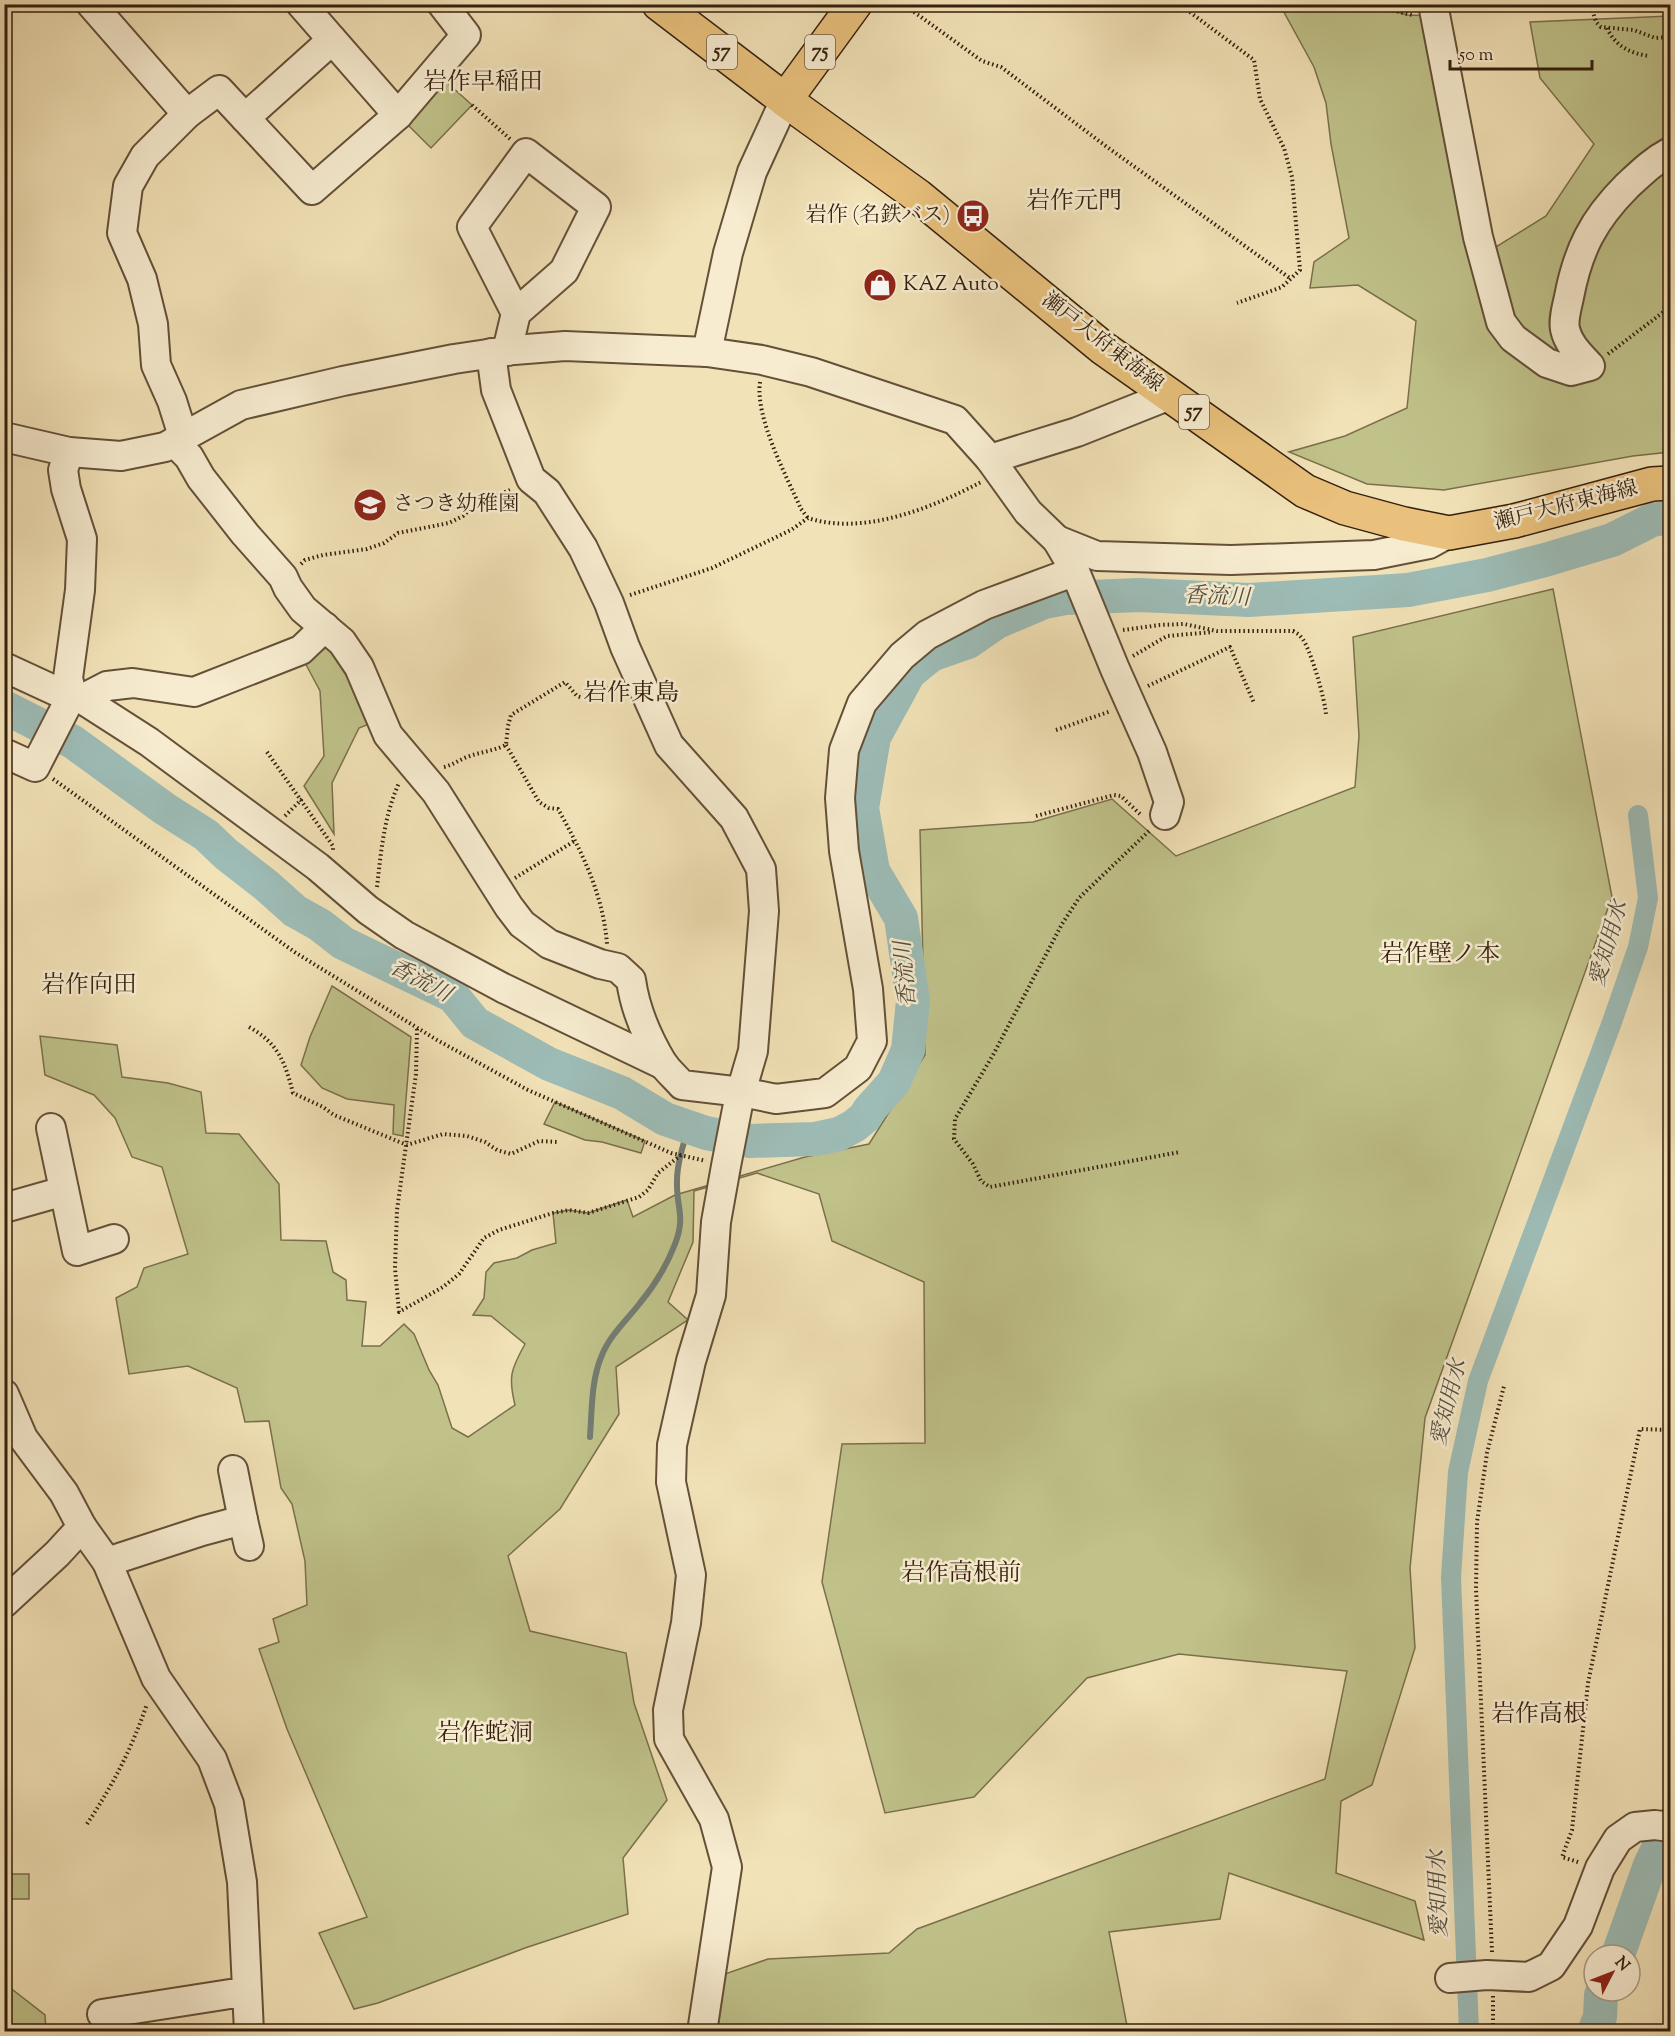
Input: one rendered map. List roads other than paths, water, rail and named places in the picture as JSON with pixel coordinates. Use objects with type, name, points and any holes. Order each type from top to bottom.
[{"type":"main road","name":"瀬戸大府東海線","points":[[659,4],[785,100],[918,196],[1103,348],[1305,490],[1346,508],[1404,524],[1449,533],[1514,521],[1652,484],[1671,483]]},
{"type":"main road","name":"75","points":[[785,100],[855,4]]},
{"type":"street","points":[[92,4],[187,114]]},
{"type":"street","points":[[301,4],[398,115]]},
{"type":"street","points":[[442,4],[466,35],[398,115],[312,190],[219,90],[187,114],[145,156],[128,186],[122,233],[142,279],[153,324],[156,364],[172,401],[179,439],[201,478],[244,534],[284,577],[288,588],[303,609],[342,642],[359,668],[388,735],[436,792],[497,889],[522,924],[549,944],[618,968],[631,980],[633,996],[643,1023],[664,1065],[682,1085],[740,1096],[776,1099],[825,1093],[858,1068],[872,1041],[868,989],[844,851],[840,798],[844,750],[862,703],[902,656],[927,635],[984,605],[1075,572]]},
{"type":"street","points":[[1434,10],[1478,237],[1501,322],[1513,338],[1547,363],[1571,371],[1590,366],[1569,340],[1565,327],[1573,278],[1584,244],[1593,226],[1614,199],[1661,158],[1671,136]]},
{"type":"street","points":[[245,118],[332,39]]},
{"type":"street","points":[[707,352],[728,253],[752,172],[785,100]]},
{"type":"street","points":[[516,313],[472,227],[526,153],[596,207],[564,271],[516,313],[499,352],[496,390],[531,479],[547,492],[583,548],[609,603],[625,647],[669,745],[734,818],[761,869],[764,911],[753,1051],[740,1096],[716,1222],[711,1294],[691,1361],[672,1445],[671,1482],[691,1575],[686,1623],[668,1710],[669,1739],[714,1819],[727,1867],[702,2031]]},
{"type":"street","points":[[4,437],[69,452],[121,456],[165,447],[241,405],[343,381],[499,352],[566,346],[707,352],[762,360],[811,372],[955,420],[995,466],[1028,512],[1057,540],[1075,572],[1152,752],[1169,802],[1159,821]]},
{"type":"street","points":[[995,466],[1170,395]]},
{"type":"street","points":[[69,452],[63,470],[66,489],[82,539],[80,590],[68,678],[77,697]]},
{"type":"street","points":[[1057,540],[1097,556],[1231,560],[1374,555],[1429,544],[1449,533]]},
{"type":"street","points":[[4,753],[35,767],[77,697],[107,686],[133,683],[194,692],[301,651],[325,627]]},
{"type":"street","points":[[4,667],[56,691],[77,697],[149,742],[318,867],[379,918],[404,935],[503,988],[664,1065]]},
{"type":"street","points":[[51,1128],[77,1251],[114,1239]]},
{"type":"street","points":[[4,1208],[64,1191]]},
{"type":"street","points":[[4,1394],[23,1438],[64,1493],[82,1527],[107,1562],[156,1678],[212,1759],[228,1804],[242,1882],[249,2031]]},
{"type":"street","points":[[107,1562],[202,1531],[246,1533],[233,1470]]},
{"type":"street","points":[[4,1604],[82,1527]]},
{"type":"street","points":[[1450,1978],[1490,1975],[1530,1977],[1551,1966],[1578,1926],[1600,1868],[1618,1839],[1635,1827],[1663,1826]]},
{"type":"street","points":[[102,2014],[230,1994],[246,1994]]},
{"type":"waterway","name":"香流川","points":[[4,707],[73,742],[165,809],[206,835],[295,911],[320,925],[343,943],[453,996],[475,1023],[549,1064],[622,1093],[665,1119],[706,1133],[750,1141],[815,1139],[839,1134],[865,1117],[894,1082],[908,1050],[913,1001],[901,918],[873,871],[862,808],[874,737],[909,673],[931,655],[968,642],[997,622],[1044,602],[1065,598],[1139,595],[1249,600],[1408,590],[1487,575],[1545,560],[1612,540],[1652,520],[1670,517]]},
{"type":"waterway","name":"愛知用水","points":[[1469,2032],[1451,1577],[1458,1472],[1478,1381],[1638,947],[1648,898],[1638,815]]},
{"type":"waterway","points":[[590,1437],[594,1385],[598,1365],[605,1348],[655,1282],[675,1244],[680,1226],[677,1174],[689,1127]]},
{"type":"waterway","points":[[1622,1943],[1650,1865],[1670,1824]]},
{"type":"waterway","points":[[1594,2032],[1600,2017],[1601,2003]]},
{"type":"place","name":"岩作 (名鉄バス)","points":[[973,216]]},
{"type":"place","name":"KAZ Auto","points":[[880,285]]},
{"type":"place","name":"さつき幼稚園","points":[[370,505]]},
{"type":"district","name":"岩作早稲田","points":[[483,83]]},
{"type":"district","name":"岩作元門","points":[[1074,202]]},
{"type":"district","name":"岩作東島","points":[[631,694]]},
{"type":"district","name":"岩作壁ノ本","points":[[1440,955]]},
{"type":"district","name":"岩作向田","points":[[89,986]]},
{"type":"district","name":"岩作高根前","points":[[961,1574]]},
{"type":"district","name":"岩作高根","points":[[1539,1715]]},
{"type":"district","name":"岩作蛇洞","points":[[485,1734]]}]
